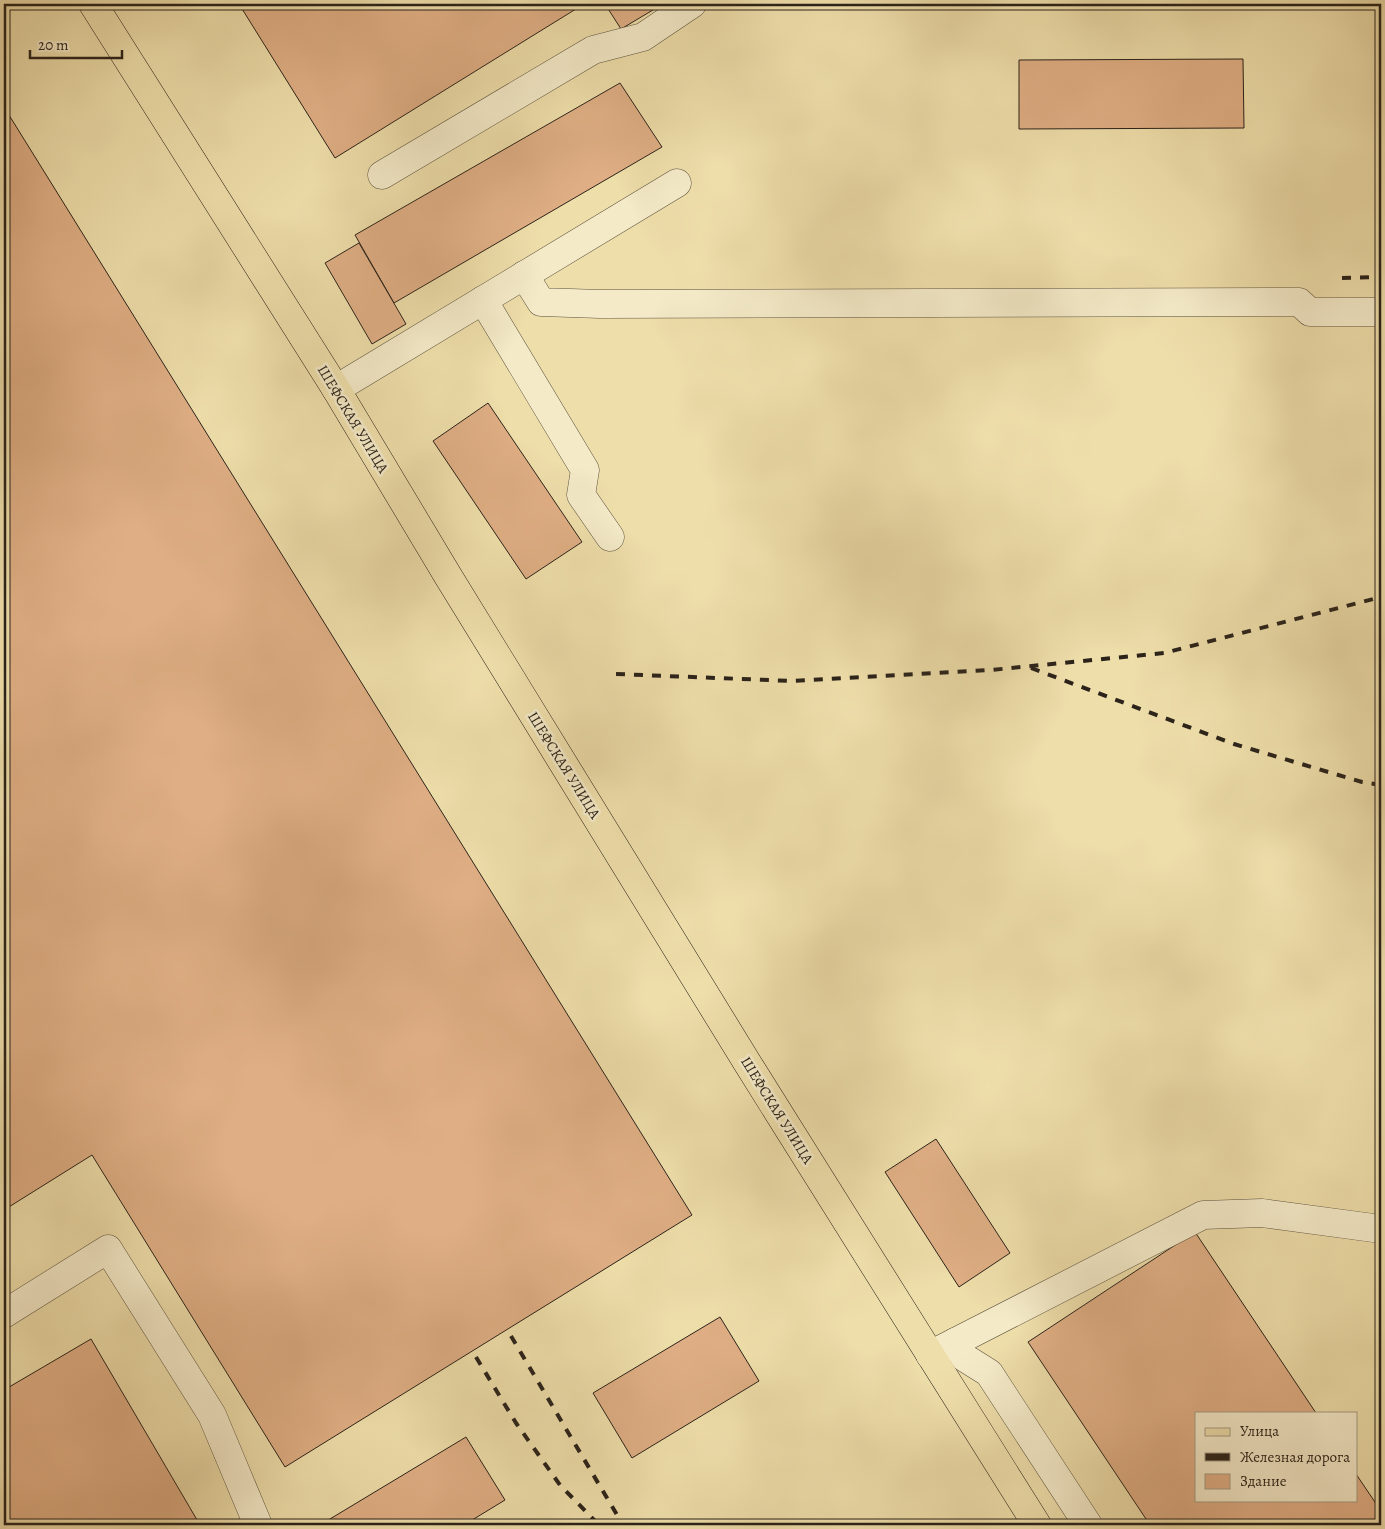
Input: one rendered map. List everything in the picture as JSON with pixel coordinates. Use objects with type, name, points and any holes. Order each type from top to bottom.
[{"type":"main road","name":"ШЕФСКАЯ УЛИЦА","points":[[93,4],[336,389],[738,1047],[1037,1525]]},
{"type":"lane","points":[[382,175],[593,50],[643,37],[692,4]]},
{"type":"lane","points":[[336,389],[677,183]]},
{"type":"lane","points":[[524,276],[541,302],[580,304],[1299,302],[1310,312],[1381,312]]},
{"type":"lane","points":[[483,300],[584,470],[581,495],[610,536]]},
{"type":"lane","points":[[930,1355],[1129,1263],[1203,1215],[1262,1213],[1381,1229]]},
{"type":"lane","points":[[4,1314],[108,1249],[212,1415],[258,1525]]},
{"type":"lane","points":[[955,1342],[965,1358],[989,1373],[1088,1525]]},
{"type":"building","points":[[239,4],[584,4],[335,158]]},
{"type":"building","points":[[605,4],[663,4],[621,29]]},
{"type":"building","points":[[1243,59],[1244,128],[1019,129],[1019,60]]},
{"type":"building","points":[[620,83],[662,147],[394,303],[355,235]]},
{"type":"building","points":[[4,107],[692,1215],[285,1467],[92,1155],[4,1210]]},
{"type":"building","points":[[359,243],[406,324],[372,344],[325,263]]},
{"type":"building","points":[[488,403],[582,542],[526,579],[433,441]]},
{"type":"building","points":[[936,1139],[1010,1253],[959,1287],[885,1172]]},
{"type":"building","points":[[1195,1232],[1315,1412],[1195,1412],[1195,1502],[1358,1502],[1358,1477],[1381,1511],[1381,1525],[1150,1525],[1028,1342]]},
{"type":"building","points":[[720,1317],[759,1381],[632,1458],[593,1393]]},
{"type":"building","points":[[91,1339],[200,1525],[4,1525],[4,1390]]},
{"type":"building","points":[[466,1437],[505,1500],[464,1525],[320,1525]]},
{"type":"railway","points":[[1342,278],[1381,277]]},
{"type":"railway","points":[[616,674],[793,681],[991,670],[1164,653],[1381,597]]},
{"type":"railway","points":[[1031,668],[1234,744],[1362,782],[1381,785]]},
{"type":"railway","points":[[511,1336],[623,1525]]},
{"type":"railway","points":[[476,1357],[516,1423],[560,1485],[599,1525]]}]
